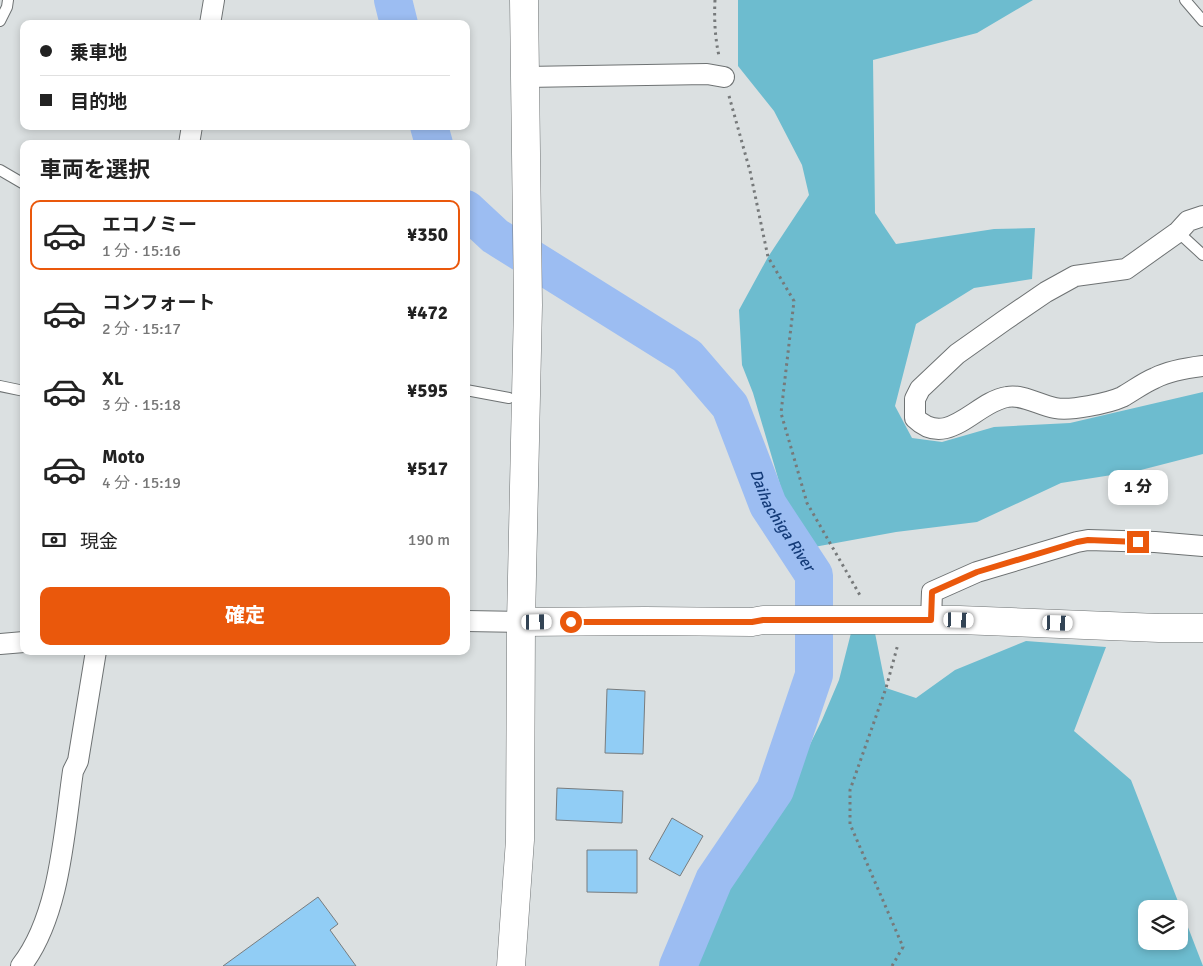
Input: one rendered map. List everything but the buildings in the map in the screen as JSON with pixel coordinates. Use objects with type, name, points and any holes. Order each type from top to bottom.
[{"type":"street","points":[[211,20],[214,0]]},
{"type":"street","points":[[512,966],[520,840],[521,622],[528,306],[524,0]]},
{"type":"street","points":[[525,77],[707,74],[724,77]]},
{"type":"street","points":[[1203,216],[1188,220],[1178,232],[1126,269],[1075,276],[1046,292],[1005,320],[958,354],[920,389],[915,399],[915,418],[922,424],[932,427],[953,427],[967,419],[981,407],[1008,396],[1022,398],[1055,408],[1096,405],[1121,397],[1154,378],[1203,366]]},
{"type":"street","points":[[931,620],[932,592],[977,572],[1077,542],[1088,540],[1155,542],[1203,546]]},
{"type":"street","points":[[470,621],[752,622],[763,620],[931,620],[1203,628]]},
{"type":"street","points":[[0,644],[20,642]]},
{"type":"street","points":[[21,966],[39,938],[58,873],[73,771],[78,761],[95,655]]},
{"type":"lane","points":[[0,21],[7,7],[8,0]]},
{"type":"lane","points":[[1185,0],[1203,21]]},
{"type":"lane","points":[[0,170],[20,182]]},
{"type":"lane","points":[[1178,232],[1203,255]]},
{"type":"lane","points":[[0,386],[20,390]]},
{"type":"lane","points":[[470,391],[509,398]]},
{"type":"path","points":[[716,0],[714,20],[716,46],[750,172],[768,258],[794,301],[781,413],[807,504],[876,620],[899,646],[850,790],[850,824],[903,948],[892,966]]},
{"type":"shaded area","points":[[738,0],[1033,0],[977,33],[873,60],[875,213],[896,244],[994,229],[1035,228],[1032,279],[974,288],[916,324],[895,406],[912,438],[942,442],[994,427],[1070,423],[1203,392],[1203,454],[1137,471],[1061,483],[977,522],[896,532],[814,547],[783,495],[753,393],[742,365],[739,310],[768,257],[809,195],[802,165],[774,111],[738,66]]},
{"type":"shaded area","points":[[852,629],[875,633],[886,688],[916,698],[955,670],[1026,641],[1106,647],[1074,731],[1131,780],[1177,900],[1138,900],[1138,950],[1188,950],[1188,927],[1203,966],[696,966],[727,883],[784,797],[822,720],[839,680]]},
{"type":"waterway","name":"Daihachiga River","points":[[393,0],[398,20]]},
{"type":"waterway","name":"Daihachiga River","points":[[430,130],[433,140]]},
{"type":"waterway","name":"Daihachiga River","points":[[470,213],[495,236],[687,356],[730,406],[768,505],[814,575],[814,675],[775,790],[714,880],[678,966]]},
{"type":"route","points":[[571,622],[931,620],[932,592],[963,577],[1077,542],[1088,540],[1138,542]]}]
